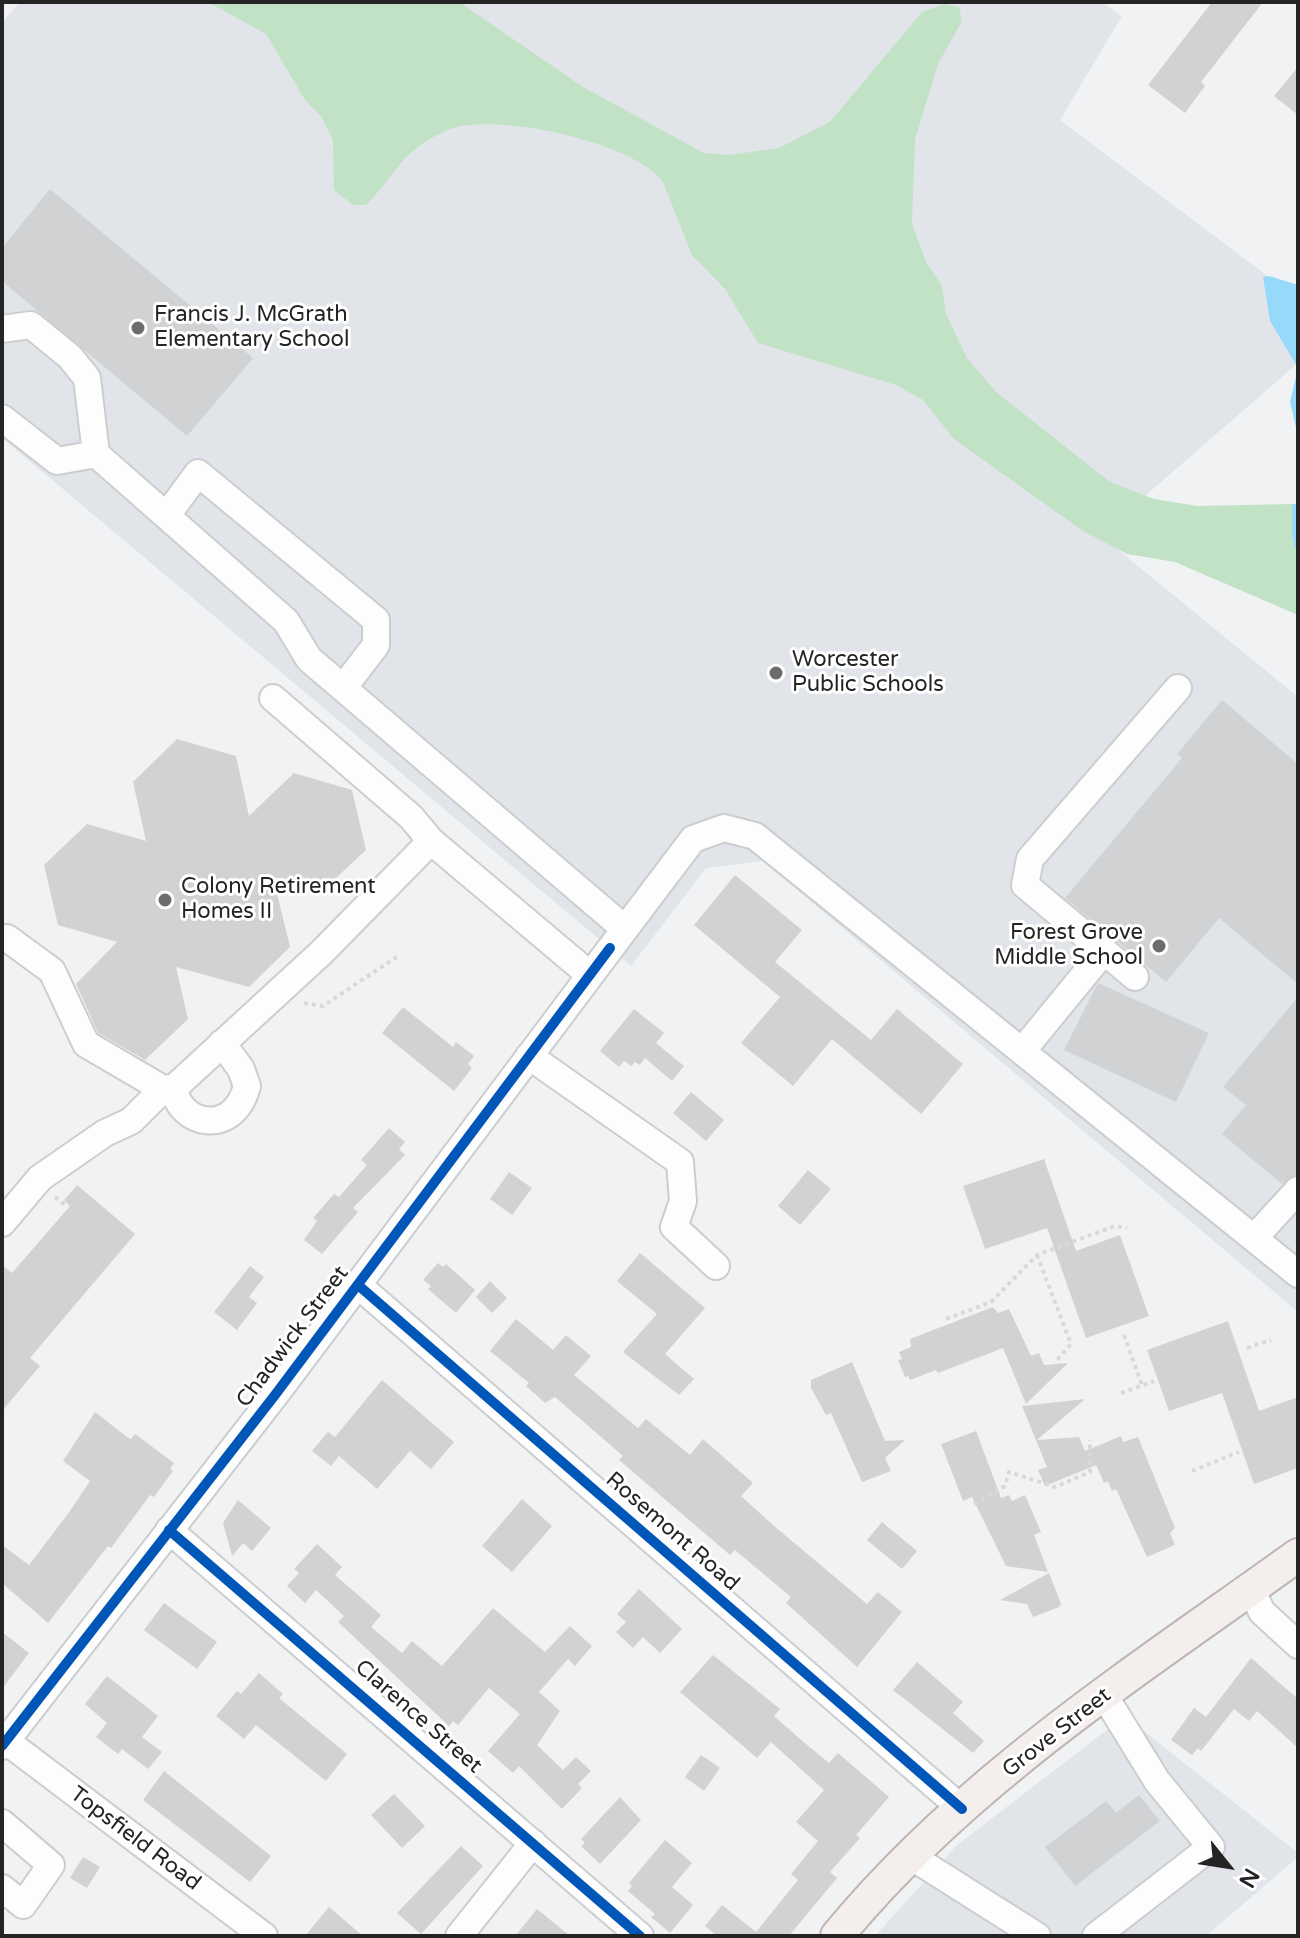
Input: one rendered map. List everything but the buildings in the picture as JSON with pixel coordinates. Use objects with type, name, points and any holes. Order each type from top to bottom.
[{"type":"main road","name":"Grove Street","points":[[837,1936],[909,1855],[962,1809],[1104,1695],[1298,1555]]},
{"type":"street","points":[[2,329],[31,325],[70,357],[87,378],[96,454],[286,621],[309,659],[618,938]]},
{"type":"street","points":[[2,418],[57,461],[96,454]]},
{"type":"street","points":[[167,515],[198,473],[376,620],[376,645],[343,688]]},
{"type":"street","points":[[1135,977],[1025,885],[1030,859],[1178,688]]},
{"type":"street","points":[[273,698],[411,817],[431,841],[590,975]]},
{"type":"street","name":"Chadwick Street","points":[[4,1744],[358,1285],[693,839],[714,828],[743,831],[779,852],[1298,1274]]},
{"type":"street","points":[[2,1223],[40,1178],[105,1133],[131,1121],[222,1043],[431,841]]},
{"type":"street","points":[[7,938],[52,971],[86,1044],[169,1088],[188,1111],[206,1121],[222,1121],[235,1114],[247,1086],[241,1069],[222,1043]]},
{"type":"street","points":[[1023,1050],[1104,951]]},
{"type":"street","points":[[529,1056],[680,1162],[683,1201],[674,1227],[716,1266]]},
{"type":"street","points":[[1254,1238],[1298,1190]]},
{"type":"street","name":"Rosemont Road","points":[[358,1285],[962,1809]]},
{"type":"street","name":"Clarence Street","points":[[169,1530],[640,1936]]},
{"type":"street","points":[[1251,1589],[1262,1612],[1298,1645]]},
{"type":"street","points":[[1096,1936],[1211,1847],[1157,1781],[1104,1695]]},
{"type":"street","name":"Topsfield Road","points":[[4,1744],[264,1936]]},
{"type":"street","points":[[2,1823],[51,1865],[23,1905],[2,1888]]},
{"type":"street","points":[[459,1936],[533,1843]]},
{"type":"street","points":[[909,1855],[1037,1936]]},
{"type":"path","points":[[273,997],[323,1006],[398,956]]},
{"type":"path","points":[[946,1319],[991,1302],[1037,1255],[1115,1226],[1127,1228]]},
{"type":"path","points":[[1037,1255],[1071,1344],[1057,1360]]},
{"type":"path","points":[[1124,1335],[1142,1385]]},
{"type":"path","points":[[1247,1348],[1271,1340]]},
{"type":"path","points":[[1121,1393],[1154,1381]]},
{"type":"path","points":[[974,1504],[1005,1486],[1009,1472],[1055,1487],[1090,1472],[1090,1440]]},
{"type":"path","points":[[1192,1471],[1239,1452]]},
{"type":"shaded area","name":"Worcester Public Schools","points":[[20,2],[1101,2],[1122,16],[1060,120],[1298,299],[1298,363],[1100,535],[1298,697],[1298,1312],[763,861],[706,868],[631,966],[2,438],[2,23]]},
{"type":"shaded area","points":[[1125,1716],[1298,1853],[1298,1857],[1206,1936],[875,1936],[956,1846]]},
{"type":"green space","points":[[208,2],[459,2],[583,87],[704,153],[729,155],[779,148],[830,122],[922,12],[944,4],[959,7],[962,21],[938,64],[915,139],[912,224],[926,262],[942,286],[946,314],[967,358],[996,392],[1110,482],[1154,499],[1197,506],[1292,504],[1292,536],[1298,559],[1298,615],[1175,562],[1127,554],[1083,531],[954,439],[923,400],[896,385],[758,343],[725,289],[692,255],[663,182],[647,167],[623,154],[593,143],[526,127],[494,124],[466,126],[445,131],[418,147],[366,205],[353,205],[334,190],[333,140],[321,116],[305,100],[266,34]]},
{"type":"water","points":[[1263,277],[1298,285],[1298,368],[1270,321]]},
{"type":"water","points":[[1298,368],[1298,436],[1290,402]]},
{"type":"water","points":[[1292,504],[1298,504],[1298,559],[1292,536]]},
{"type":"cycle path","points":[[2,1746],[275,1395],[610,948]]},
{"type":"cycle path","points":[[358,1285],[962,1809]]},
{"type":"cycle path","points":[[169,1530],[640,1936]]},
{"type":"place","name":"Francis J. McGrath Elementary School","points":[[138,328]]},
{"type":"place","name":"Worcester Public Schools","points":[[776,673]]},
{"type":"place","name":"Colony Retirement Homes II","points":[[165,900]]},
{"type":"place","name":"Forest Grove Middle School","points":[[1159,946]]}]
